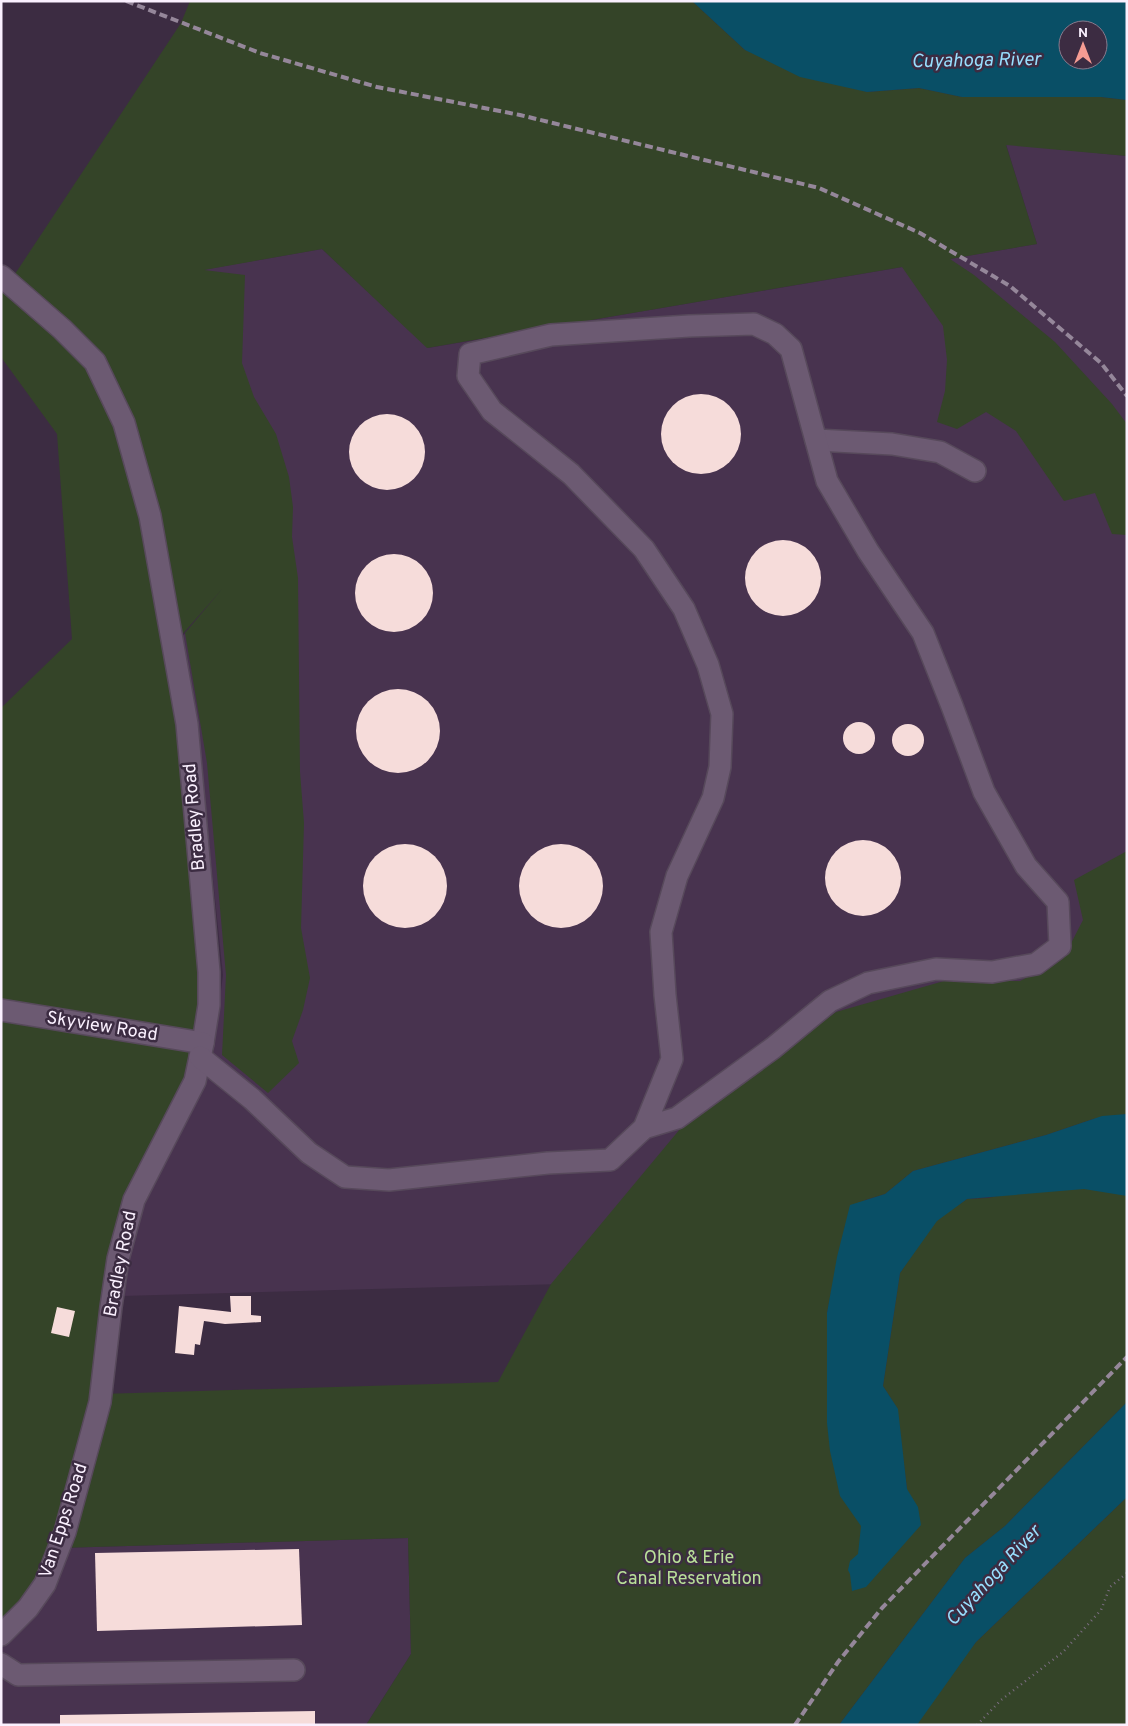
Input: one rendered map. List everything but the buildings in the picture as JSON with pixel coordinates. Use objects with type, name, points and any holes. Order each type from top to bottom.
[{"type":"street","name":"Bradley Road","points":[[1,276],[62,329],[95,362],[124,424],[150,516],[187,724],[209,972],[208,1005],[202,1050],[195,1081],[134,1200],[118,1259],[100,1394]]},
{"type":"street","points":[[202,1050],[309,1153],[345,1177],[389,1180],[548,1163],[610,1160],[644,1128],[672,1059],[665,996],[661,932],[677,876],[713,798],[720,767],[722,714],[708,665],[684,609],[644,549],[572,474],[492,411],[468,376],[470,354],[551,335],[754,324],[775,334],[792,349],[827,481],[868,551],[923,633],[984,792],[1026,866],[1058,902],[1060,946],[1036,964],[992,972],[936,969],[868,983],[830,1001],[773,1048],[677,1118],[644,1128]]},
{"type":"street","points":[[816,440],[892,444],[940,452],[975,471]]},
{"type":"street","name":"Skyview Road","points":[[1,1010],[202,1050]]},
{"type":"street","name":"Van Epps Road","points":[[1,1635],[28,1608],[45,1584],[65,1532],[100,1394]]},
{"type":"street","points":[[1,1664],[18,1675],[294,1670]]},
{"type":"path","points":[[977,1725],[1001,1700],[1063,1652],[1101,1610],[1110,1587],[1127,1573]]},
{"type":"shaded area","points":[[1006,144],[1127,156],[1127,1087],[631,1282],[121,1296],[143,1202],[212,1062],[223,975],[207,823],[181,638],[263,543],[202,270],[322,249],[428,348],[1037,244]]},
{"type":"shaded area","points":[[408,1538],[411,1654],[366,1725],[1,1725],[1,1635],[59,1548]]},
{"type":"green space","name":"Ohio & Erie Canal Reservation","points":[[190,1],[692,1],[745,50],[867,92],[919,88],[962,97],[1101,97],[1127,100],[1127,156],[1006,145],[1037,244],[950,259],[974,275],[1055,342],[1112,404],[1127,424],[1127,535],[1112,534],[1095,493],[1064,501],[1016,431],[986,412],[957,429],[937,422],[945,391],[947,360],[943,326],[902,267],[427,348],[322,249],[204,270],[245,275],[242,363],[254,397],[276,434],[289,477],[293,507],[292,537],[298,578],[300,772],[304,823],[301,928],[310,978],[303,1010],[292,1041],[299,1063],[268,1093],[222,1055],[226,975],[207,763],[185,633],[223,588],[173,645],[187,724],[203,1043],[142,1182],[101,1394],[498,1382],[551,1284],[680,1129],[836,1012],[944,981],[1020,981],[1063,959],[1083,920],[1074,880],[1127,851],[1127,1114],[1093,1119],[1046,1135],[913,1171],[885,1194],[865,1200],[845,1226],[827,1313],[828,1345],[886,1563],[898,1550],[907,1489],[897,1408],[883,1386],[900,1273],[935,1210],[960,1204],[967,1199],[988,1198],[1053,1184],[1127,1190],[1127,1402],[1005,1526],[965,1558],[839,1725],[366,1725],[411,1654],[408,1538],[59,1548],[1,1635],[1,708],[72,639],[57,434],[1,357],[1,291],[9,283],[181,23]]},
{"type":"green space","points":[[1127,1497],[1127,1725],[910,1725],[976,1642]]},
{"type":"water","name":"Cuyahoga River","points":[[692,1],[1127,1],[1127,100],[1101,97],[962,97],[919,88],[867,92],[800,77],[745,50]]},
{"type":"water","points":[[1127,1114],[1127,1196],[1084,1189],[967,1199],[937,1221],[900,1273],[883,1386],[898,1409],[907,1489],[918,1507],[921,1525],[866,1587],[852,1591],[848,1570],[850,1561],[858,1554],[861,1526],[840,1496],[830,1451],[827,1423],[827,1313],[837,1257],[850,1205],[885,1194],[913,1171],[1046,1135],[1102,1116]]},
{"type":"water","name":"Cuyahoga River","points":[[1127,1402],[1127,1497],[976,1642],[917,1725],[839,1725],[965,1558],[1005,1526]]},
{"type":"railway","points":[[126,1],[260,53],[377,87],[520,115],[819,188],[920,233],[1010,286],[1101,363],[1127,396]]},
{"type":"railway","points":[[795,1725],[838,1662],[882,1608],[1127,1357]]}]
